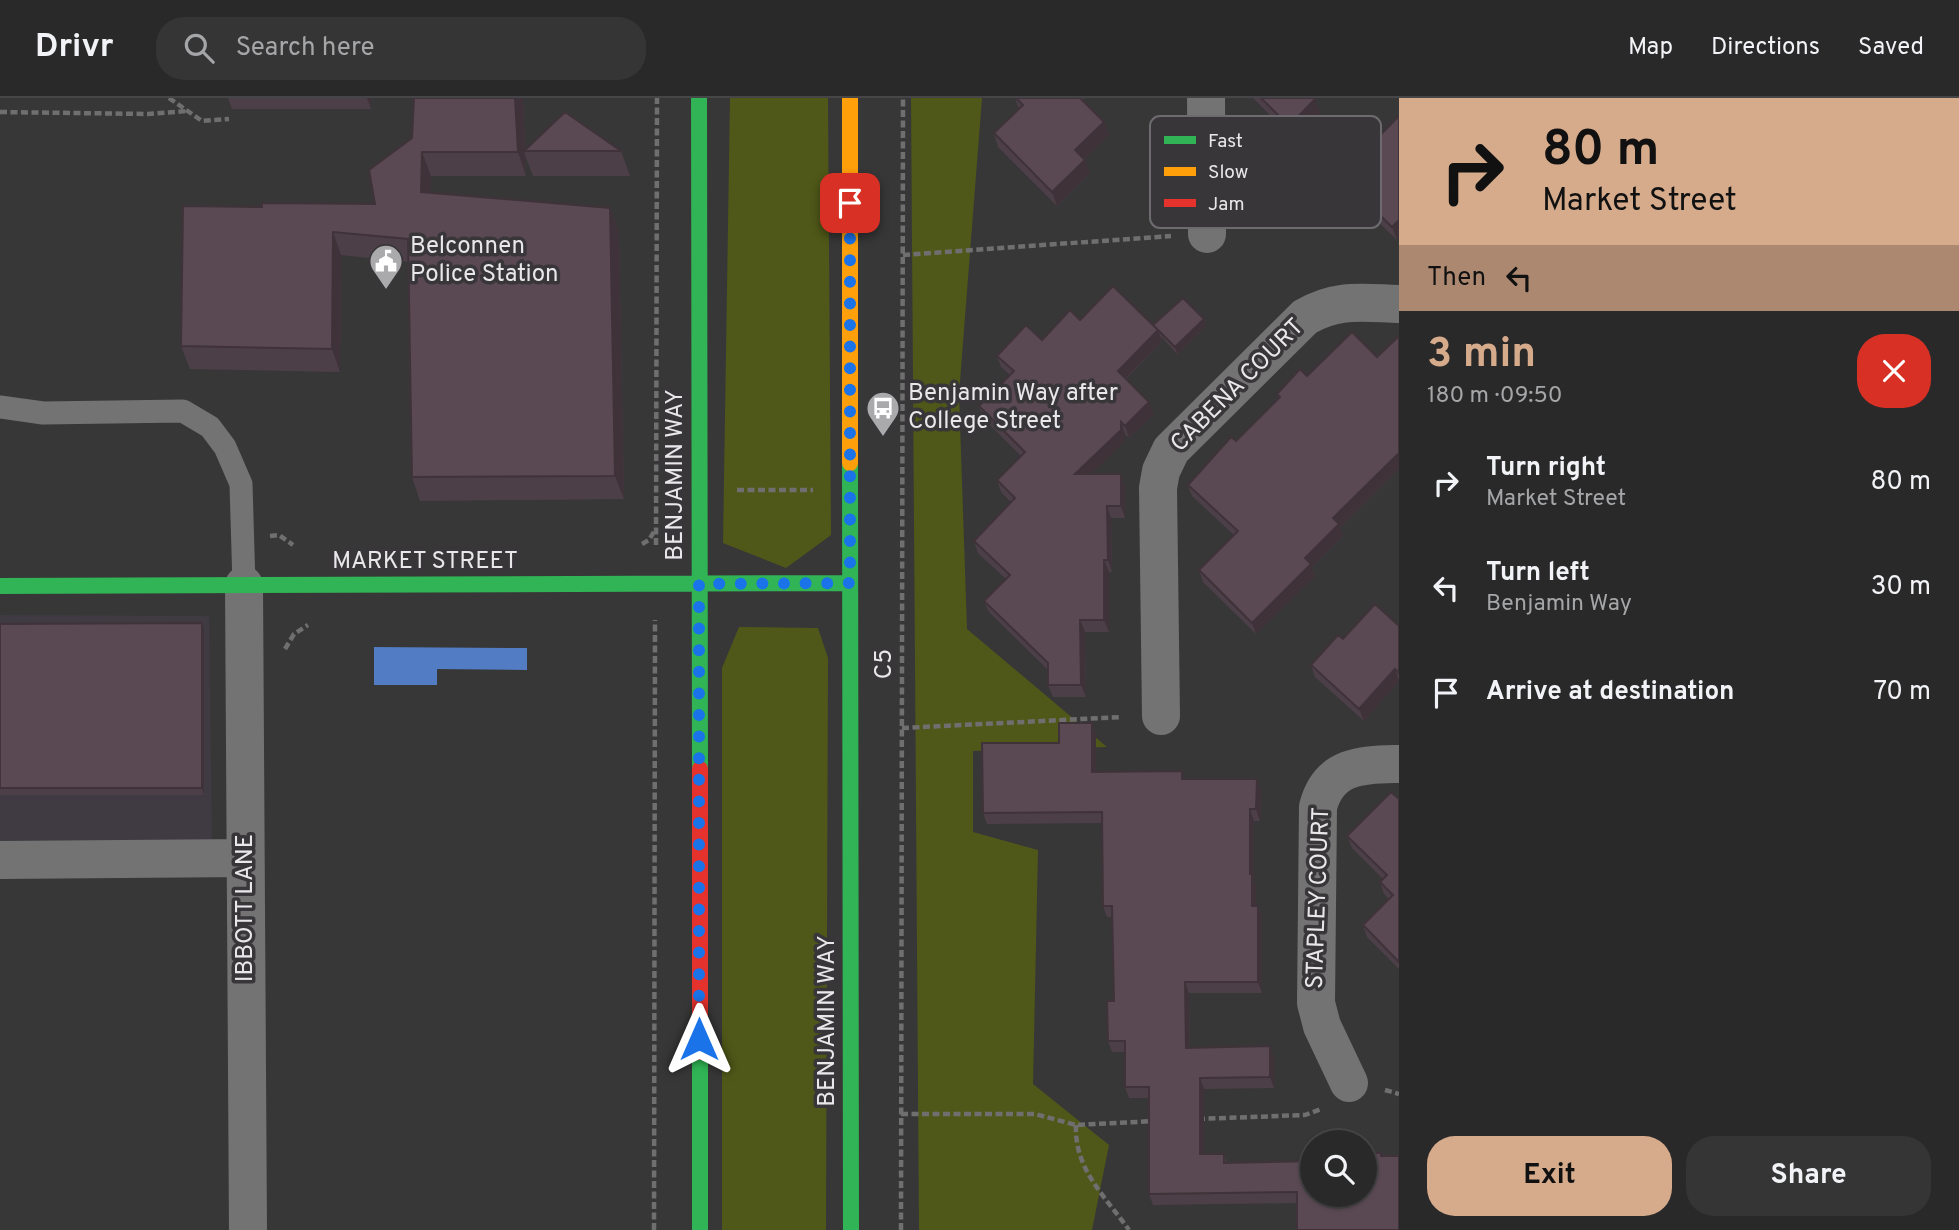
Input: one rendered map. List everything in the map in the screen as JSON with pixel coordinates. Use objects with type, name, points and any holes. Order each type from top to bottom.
[{"type":"main road","name":"BENJAMIN WAY","points":[[699,98],[699,1230]]},
{"type":"main road","name":"BENJAMIN WAY","points":[[850,98],[851,1230]]},
{"type":"main road","name":"MARKET STREET","points":[[0,586],[850,583]]},
{"type":"street","points":[[1206,98],[1206,116]]},
{"type":"street","points":[[1207,228],[1207,234]]},
{"type":"street","name":"CABENA COURT","points":[[1161,716],[1158,488],[1167,457],[1176,444],[1305,317],[1329,305],[1399,304]]},
{"type":"street","name":"IBBOTT LANE","points":[[244,585],[248,1230]]},
{"type":"street","name":"STAPLEY COURT","points":[[1349,1083],[1322,1026],[1316,1003],[1318,807],[1327,786],[1343,772],[1362,766],[1399,764]]},
{"type":"street","points":[[0,860],[245,858]]},
{"type":"lane","points":[[0,407],[43,413],[183,411],[210,427],[225,447],[241,484],[244,585]]},
{"type":"path","points":[[169,98],[202,121],[229,119]]},
{"type":"path","points":[[654,1230],[657,98]]},
{"type":"path","name":"C5","points":[[901,1230],[903,98]]},
{"type":"path","points":[[0,112],[148,114],[187,111]]},
{"type":"path","points":[[903,255],[1207,234]]},
{"type":"path","points":[[656,491],[902,489]]},
{"type":"path","points":[[902,728],[1161,716]]},
{"type":"path","points":[[1196,1120],[1305,1115],[1328,1106],[1349,1083]]},
{"type":"path","points":[[901,1114],[1034,1114],[1076,1125],[1156,1121]]},
{"type":"path","points":[[1076,1125],[1075,1141],[1089,1178],[1129,1230]]},
{"type":"shaded area","points":[[0,615],[209,616],[212,846],[0,848]]},
{"type":"green space","points":[[730,98],[828,98],[831,535],[786,568],[723,543]]},
{"type":"green space","points":[[911,98],[982,98],[959,394],[967,629],[1107,747],[973,751],[973,832],[1038,850],[1033,1084],[1109,1145],[1092,1230],[919,1230]]},
{"type":"green space","points":[[739,627],[818,628],[828,658],[826,1230],[722,1230],[722,668]]},
{"type":"water","points":[[374,647],[527,648],[527,670],[437,669],[437,685],[374,685]]},
{"type":"building","points":[[414,98],[515,98],[518,152],[422,152],[421,192],[610,208],[615,476],[412,477],[408,239],[333,232],[332,349],[181,346],[183,206],[262,207],[262,203],[375,204],[369,170],[412,138]]},
{"type":"building","points":[[1016,98],[1080,98],[1104,122],[1075,150],[1085,160],[1052,192],[994,133],[1023,105]]},
{"type":"building","points":[[1261,98],[1315,99],[1299,116],[1279,116]]},
{"type":"building","points":[[565,112],[621,151],[524,151]]},
{"type":"building","points":[[1399,118],[1399,220],[1392,227],[1381,216],[1381,134]]},
{"type":"building","points":[[1113,286],[1158,330],[1118,371],[1149,402],[1125,426],[1121,422],[1121,430],[1075,474],[1121,474],[1121,506],[1107,506],[1108,560],[1104,560],[1104,620],[1080,620],[1081,685],[1048,685],[1048,663],[984,601],[1010,575],[974,541],[1015,498],[997,480],[1025,452],[979,406],[1014,371],[997,356],[1026,325],[1042,340],[1070,310],[1080,320]]},
{"type":"building","points":[[1183,298],[1204,319],[1175,347],[1153,325]]},
{"type":"building","points":[[1352,332],[1377,357],[1399,336],[1399,453],[1333,518],[1339,524],[1305,558],[1311,564],[1252,623],[1199,570],[1238,531],[1188,485],[1231,437],[1236,441],[1280,397],[1277,394],[1300,369],[1307,376]]},
{"type":"building","points":[[1375,604],[1399,626],[1399,673],[1395,669],[1359,709],[1311,665],[1338,635],[1343,639]]},
{"type":"building","points":[[202,623],[202,788],[0,788],[0,624]]},
{"type":"building","points":[[1059,723],[1092,723],[1092,772],[1182,771],[1182,779],[1257,779],[1256,809],[1250,809],[1250,874],[1252,906],[1258,906],[1258,982],[1185,982],[1186,1048],[1270,1046],[1270,1077],[1200,1078],[1200,1154],[1224,1154],[1224,1163],[1300,1161],[1300,1207],[1377,1207],[1377,1153],[1381,1153],[1381,1156],[1399,1156],[1399,1230],[1297,1230],[1297,1192],[1149,1194],[1149,1087],[1125,1087],[1125,1041],[1108,1041],[1107,1001],[1114,1001],[1112,906],[1103,906],[1102,812],[983,813],[982,743],[1059,743]]},
{"type":"building","points":[[1391,792],[1399,799],[1399,962],[1363,925],[1393,895],[1380,882],[1387,875],[1347,836]]},
{"type":"traffic: fast","points":[[699,98],[700,769]]},
{"type":"traffic: fast","points":[[850,463],[851,1230]]},
{"type":"traffic: fast","points":[[0,586],[850,583]]},
{"type":"traffic: fast","points":[[700,1052],[700,1230]]},
{"type":"traffic: slow","points":[[850,98],[850,463]]},
{"type":"traffic: jam","points":[[700,769],[700,1052]]},
{"type":"place","name":"Belconnen Police Station","points":[[386,291]]},
{"type":"place","name":"Benjamin Way after College Street","points":[[883,438]]},
{"type":"route","points":[[699,1039],[699,584],[850,583],[850,203]]}]
